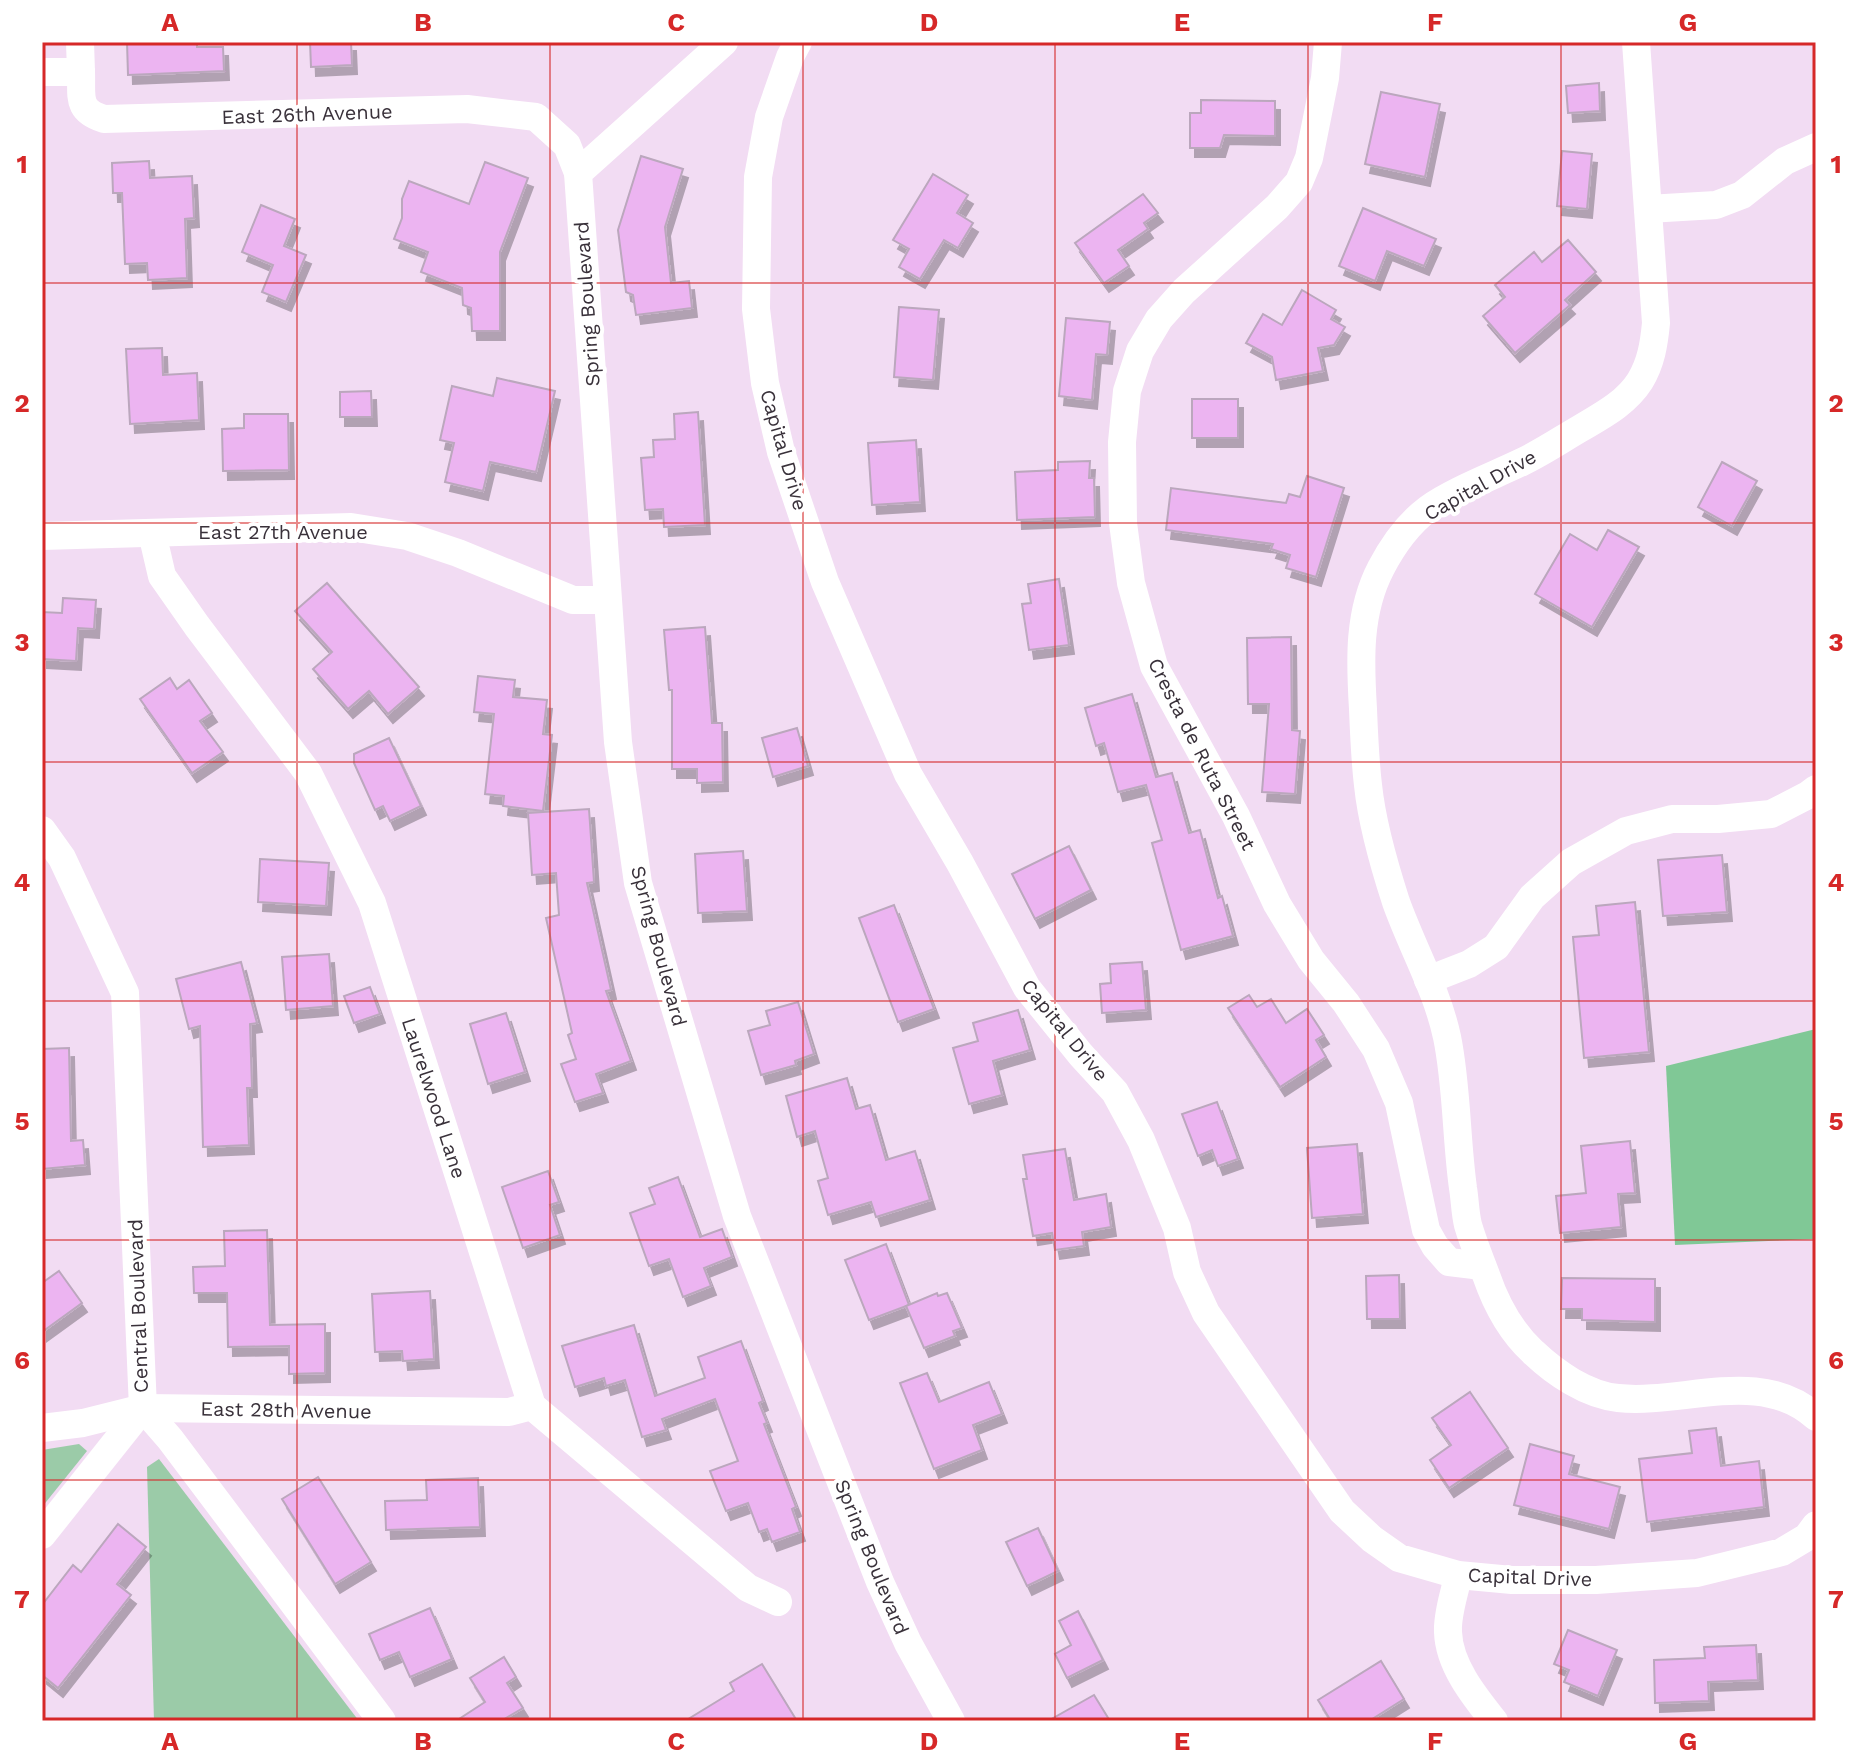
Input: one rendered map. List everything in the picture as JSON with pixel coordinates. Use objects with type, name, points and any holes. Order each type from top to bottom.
[{"type":"street","points":[[42,72],[81,72],[80,42]]},
{"type":"street","points":[[578,173],[724,42]]},
{"type":"street","name":"Capital Drive","points":[[798,42],[769,117],[758,177],[756,309],[765,383],[781,452],[831,596],[908,774],[1027,988],[1115,1092],[1141,1140],[1177,1228],[1187,1272],[1206,1313],[1342,1511],[1372,1539],[1399,1558],[1458,1575],[1512,1580],[1596,1580],[1697,1573],[1782,1552],[1807,1537],[1816,1525]]},
{"type":"street","name":"Cresta de Ruta Street","points":[[1328,42],[1325,78],[1309,158],[1299,182],[1277,207],[1184,291],[1159,319],[1140,351],[1127,391],[1123,430],[1123,523],[1131,583],[1154,666],[1236,816],[1277,904],[1311,960],[1346,1003],[1376,1049],[1399,1103],[1426,1230],[1449,1262],[1482,1266]]},
{"type":"street","name":"Capital Drive","points":[[1636,42],[1656,323],[1654,346],[1647,367],[1638,384],[1620,404],[1527,459],[1427,510],[1403,533],[1370,590],[1363,620],[1361,670],[1368,788],[1384,863],[1397,904],[1446,1033],[1468,1224],[1495,1299],[1510,1326],[1531,1351],[1558,1372],[1586,1389],[1616,1398],[1744,1390],[1792,1401],[1816,1417]]},
{"type":"street","name":"East 26th Avenue","points":[[81,72],[82,103],[90,115],[104,119],[467,109],[536,117],[567,145],[578,173]]},
{"type":"street","points":[[1648,209],[1716,205],[1742,195],[1785,161],[1816,147]]},
{"type":"street","name":"Spring Boulevard","points":[[578,173],[618,742],[638,883],[737,1216],[880,1582],[908,1643],[951,1721]]},
{"type":"street","name":"East 27th Avenue","points":[[42,536],[351,527],[407,536],[458,553],[573,600],[607,600]]},
{"type":"street","name":"Laurelwood Lane","points":[[152,533],[162,576],[308,773],[372,903],[532,1406]]},
{"type":"street","points":[[1428,980],[1469,964],[1496,947],[1532,897],[1571,862],[1626,831],[1672,819],[1771,814],[1816,789]]},
{"type":"street","name":"Central Boulevard","points":[[42,830],[62,858],[125,993],[143,1408],[170,1439],[382,1721]]},
{"type":"street","points":[[532,1406],[748,1588],[778,1602]]},
{"type":"street","name":"East 28th Avenue","points":[[42,1428],[83,1423],[143,1408],[509,1412],[532,1406]]},
{"type":"street","points":[[42,1535],[143,1408]]},
{"type":"street","points":[[1458,1575],[1447,1628],[1450,1651],[1479,1703],[1494,1721]]},
{"type":"green space","points":[[1816,1029],[1816,1239],[1675,1245],[1666,1066]]},
{"type":"green space","points":[[79,1444],[87,1451],[42,1507],[42,1450]]},
{"type":"green space","points":[[159,1459],[359,1721],[154,1721],[147,1467]]},
{"type":"building","points":[[127,42],[197,42],[197,47],[223,47],[224,71],[128,75]]},
{"type":"building","points":[[310,42],[351,42],[352,65],[311,67]]},
{"type":"building","points":[[1599,83],[1600,111],[1568,113],[1566,86]]},
{"type":"building","points":[[1381,92],[1440,104],[1425,177],[1365,164]]},
{"type":"building","points":[[1201,100],[1275,101],[1275,136],[1224,135],[1220,148],[1190,148],[1190,113],[1201,113]]},
{"type":"building","points":[[1562,151],[1592,154],[1587,209],[1557,206]]},
{"type":"building","points":[[641,156],[683,169],[665,227],[671,283],[689,281],[692,308],[636,315],[633,295],[626,292],[618,230]]},
{"type":"building","points":[[149,161],[150,178],[192,176],[194,218],[185,219],[187,278],[148,280],[147,263],[125,264],[122,193],[113,193],[112,163]]},
{"type":"building","points":[[485,162],[528,178],[500,252],[500,331],[472,331],[471,308],[463,305],[462,288],[421,272],[428,252],[394,239],[402,218],[402,199],[409,181],[469,204]]},
{"type":"building","points":[[933,174],[968,195],[957,213],[973,223],[958,248],[944,240],[920,279],[899,267],[909,249],[893,240]]},
{"type":"building","points":[[1143,194],[1158,213],[1144,223],[1148,229],[1118,250],[1129,266],[1104,283],[1075,243]]},
{"type":"building","points":[[261,205],[295,219],[284,246],[306,255],[286,302],[262,292],[273,265],[242,252]]},
{"type":"building","points":[[1363,208],[1436,239],[1424,266],[1387,251],[1375,281],[1339,266]]},
{"type":"building","points":[[1568,240],[1596,272],[1565,300],[1570,305],[1515,353],[1483,316],[1505,297],[1495,285],[1534,252],[1542,262]]},
{"type":"building","points":[[1302,290],[1336,310],[1331,319],[1345,327],[1334,345],[1318,348],[1323,371],[1276,380],[1272,357],[1246,343],[1263,314],[1282,325]]},
{"type":"building","points":[[899,307],[939,310],[933,380],[894,377]]},
{"type":"building","points":[[1066,318],[1110,322],[1107,355],[1096,354],[1092,400],[1059,396]]},
{"type":"building","points":[[162,348],[163,375],[197,373],[199,420],[130,424],[126,349]]},
{"type":"building","points":[[497,378],[555,391],[536,472],[490,462],[483,491],[445,482],[454,443],[440,440],[452,386],[493,396]]},
{"type":"building","points":[[371,391],[372,417],[340,417],[340,392]]},
{"type":"building","points":[[1192,399],[1238,399],[1238,438],[1192,438]]},
{"type":"building","points":[[698,412],[705,525],[664,527],[663,509],[645,510],[641,458],[654,457],[653,440],[675,439],[674,414]]},
{"type":"building","points":[[244,414],[288,414],[289,470],[223,471],[222,429],[244,428]]},
{"type":"building","points":[[916,440],[920,502],[872,505],[868,443]]},
{"type":"building","points":[[1090,461],[1089,478],[1094,478],[1095,517],[1017,520],[1015,472],[1058,470],[1058,462]]},
{"type":"building","points":[[1722,462],[1757,481],[1732,526],[1698,507]]},
{"type":"building","points":[[1307,476],[1344,488],[1316,577],[1286,568],[1290,555],[1271,549],[1273,544],[1166,530],[1171,488],[1286,503],[1289,494],[1300,497]]},
{"type":"building","points":[[1608,530],[1639,547],[1592,627],[1535,594],[1570,534],[1597,550]]},
{"type":"building","points":[[1059,579],[1069,645],[1029,650],[1022,604],[1031,603],[1028,584]]},
{"type":"building","points":[[327,583],[419,687],[388,714],[369,691],[348,709],[313,669],[332,652],[295,611]]},
{"type":"building","points":[[63,598],[96,600],[94,629],[78,628],[76,661],[42,659],[42,612],[62,613]]},
{"type":"building","points":[[705,627],[712,723],[722,723],[723,782],[697,783],[697,769],[672,769],[672,690],[669,690],[664,630]]},
{"type":"building","points":[[1291,637],[1292,730],[1300,731],[1295,794],[1262,792],[1269,704],[1248,704],[1247,638]]},
{"type":"building","points":[[478,676],[515,680],[513,697],[547,700],[543,734],[552,735],[543,811],[503,806],[504,796],[485,794],[494,714],[474,712]]},
{"type":"building","points":[[170,678],[177,689],[189,680],[212,713],[200,721],[223,752],[192,773],[140,699]]},
{"type":"building","points":[[1132,694],[1156,777],[1172,773],[1189,833],[1200,830],[1218,898],[1222,896],[1233,936],[1181,950],[1152,843],[1162,840],[1146,785],[1118,792],[1104,743],[1096,746],[1085,708]]},
{"type":"building","points":[[797,728],[808,766],[773,777],[762,738]]},
{"type":"building","points":[[389,738],[421,806],[390,821],[383,806],[375,810],[354,763],[354,754]]},
{"type":"building","points":[[589,809],[594,882],[587,883],[611,990],[606,991],[631,1061],[596,1074],[603,1093],[575,1102],[561,1064],[576,1059],[568,1035],[572,1033],[546,918],[559,915],[556,873],[532,875],[528,813]]},
{"type":"building","points":[[1069,846],[1091,890],[1035,919],[1012,874]]},
{"type":"building","points":[[743,851],[747,911],[698,913],[695,854]]},
{"type":"building","points":[[1722,855],[1727,912],[1663,916],[1658,860]]},
{"type":"building","points":[[260,859],[329,863],[326,906],[258,902]]},
{"type":"building","points":[[1635,902],[1649,1052],[1584,1058],[1573,937],[1599,935],[1596,906]]},
{"type":"building","points":[[894,905],[934,1009],[898,1022],[859,918]]},
{"type":"building","points":[[329,954],[333,1006],[286,1010],[282,957]]},
{"type":"building","points":[[241,962],[257,1023],[250,1024],[252,1088],[247,1088],[249,1145],[203,1147],[200,1026],[189,1029],[176,979]]},
{"type":"building","points":[[1142,962],[1146,1010],[1102,1013],[1100,984],[1111,983],[1110,964]]},
{"type":"building","points":[[370,987],[380,1014],[354,1023],[344,996]]},
{"type":"building","points":[[1249,995],[1257,1007],[1271,999],[1286,1023],[1307,1009],[1324,1035],[1316,1040],[1326,1057],[1280,1087],[1228,1008]]},
{"type":"building","points":[[798,1002],[814,1054],[795,1061],[796,1065],[761,1075],[748,1031],[770,1025],[766,1011]]},
{"type":"building","points":[[1018,1010],[1030,1050],[993,1061],[1002,1095],[969,1104],[953,1048],[978,1041],[973,1023]]},
{"type":"building","points":[[506,1013],[525,1072],[488,1084],[470,1024]]},
{"type":"building","points":[[69,1048],[71,1141],[83,1140],[85,1165],[42,1169],[42,1049]]},
{"type":"building","points":[[847,1078],[856,1109],[870,1105],[886,1160],[915,1151],[930,1200],[876,1217],[871,1202],[828,1215],[818,1181],[828,1178],[815,1131],[797,1137],[786,1096]]},
{"type":"building","points":[[1217,1102],[1238,1159],[1218,1166],[1212,1150],[1198,1156],[1182,1114]]},
{"type":"building","points":[[1630,1141],[1635,1193],[1618,1194],[1621,1227],[1560,1233],[1556,1196],[1586,1193],[1581,1146]]},
{"type":"building","points":[[1357,1144],[1363,1214],[1312,1218],[1307,1148]]},
{"type":"building","points":[[1065,1149],[1074,1200],[1106,1194],[1111,1227],[1082,1232],[1084,1246],[1055,1250],[1052,1233],[1033,1236],[1023,1179],[1027,1179],[1023,1155]]},
{"type":"building","points":[[548,1171],[559,1202],[550,1205],[560,1235],[523,1248],[502,1187]]},
{"type":"building","points":[[678,1177],[700,1237],[722,1229],[732,1257],[704,1268],[711,1286],[683,1297],[669,1259],[649,1266],[630,1213],[655,1204],[649,1188]]},
{"type":"building","points":[[267,1230],[270,1325],[325,1324],[325,1373],[289,1374],[289,1346],[228,1347],[227,1293],[194,1293],[193,1267],[225,1266],[224,1231]]},
{"type":"building","points":[[886,1244],[909,1305],[869,1320],[845,1260]]},
{"type":"building","points":[[59,1271],[82,1303],[42,1332],[42,1283]]},
{"type":"building","points":[[1399,1275],[1400,1319],[1367,1319],[1366,1276]]},
{"type":"building","points":[[1562,1278],[1655,1279],[1655,1322],[1582,1320],[1582,1309],[1561,1309]]},
{"type":"building","points":[[430,1291],[434,1359],[403,1361],[402,1351],[375,1352],[372,1294]]},
{"type":"building","points":[[937,1293],[938,1296],[947,1293],[962,1328],[953,1331],[955,1336],[924,1348],[906,1306]]},
{"type":"building","points":[[634,1325],[655,1396],[705,1378],[698,1357],[741,1341],[763,1401],[759,1403],[767,1423],[764,1424],[796,1507],[792,1509],[800,1532],[772,1542],[767,1529],[759,1532],[748,1503],[726,1511],[710,1471],[738,1461],[715,1399],[662,1419],[666,1430],[642,1437],[625,1380],[606,1386],[604,1378],[575,1387],[562,1346]]},
{"type":"building","points":[[927,1373],[939,1402],[989,1382],[1002,1414],[973,1425],[982,1450],[934,1469],[900,1383]]},
{"type":"building","points":[[1470,1392],[1508,1448],[1449,1488],[1430,1460],[1451,1445],[1432,1418]]},
{"type":"building","points":[[1716,1428],[1721,1466],[1759,1461],[1764,1507],[1647,1522],[1639,1459],[1692,1453],[1689,1431]]},
{"type":"building","points":[[1530,1444],[1574,1456],[1569,1474],[1620,1487],[1609,1529],[1514,1505]]},
{"type":"building","points":[[318,1477],[371,1562],[335,1584],[282,1499]]},
{"type":"building","points":[[478,1478],[480,1527],[386,1530],[385,1501],[427,1500],[426,1480]]},
{"type":"building","points":[[118,1524],[146,1547],[117,1584],[131,1595],[58,1688],[42,1675],[42,1605],[73,1565],[81,1572]]},
{"type":"building","points":[[1038,1528],[1058,1571],[1027,1586],[1006,1542]]},
{"type":"building","points":[[430,1608],[452,1659],[410,1677],[399,1652],[380,1660],[369,1634]]},
{"type":"building","points":[[1078,1611],[1103,1660],[1067,1678],[1055,1654],[1071,1645],[1059,1621]]},
{"type":"building","points":[[1568,1630],[1617,1650],[1598,1696],[1564,1682],[1569,1670],[1554,1664]]},
{"type":"building","points":[[1756,1645],[1758,1680],[1708,1682],[1709,1701],[1655,1703],[1654,1660],[1705,1658],[1704,1647]]},
{"type":"building","points":[[504,1657],[516,1677],[507,1683],[523,1708],[501,1721],[456,1721],[485,1702],[470,1678]]},
{"type":"building","points":[[1381,1661],[1404,1699],[1369,1721],[1331,1721],[1318,1700]]},
{"type":"building","points":[[762,1664],[797,1721],[685,1721],[734,1691],[730,1683]]},
{"type":"building","points":[[1094,1695],[1110,1721],[1048,1721]]}]
